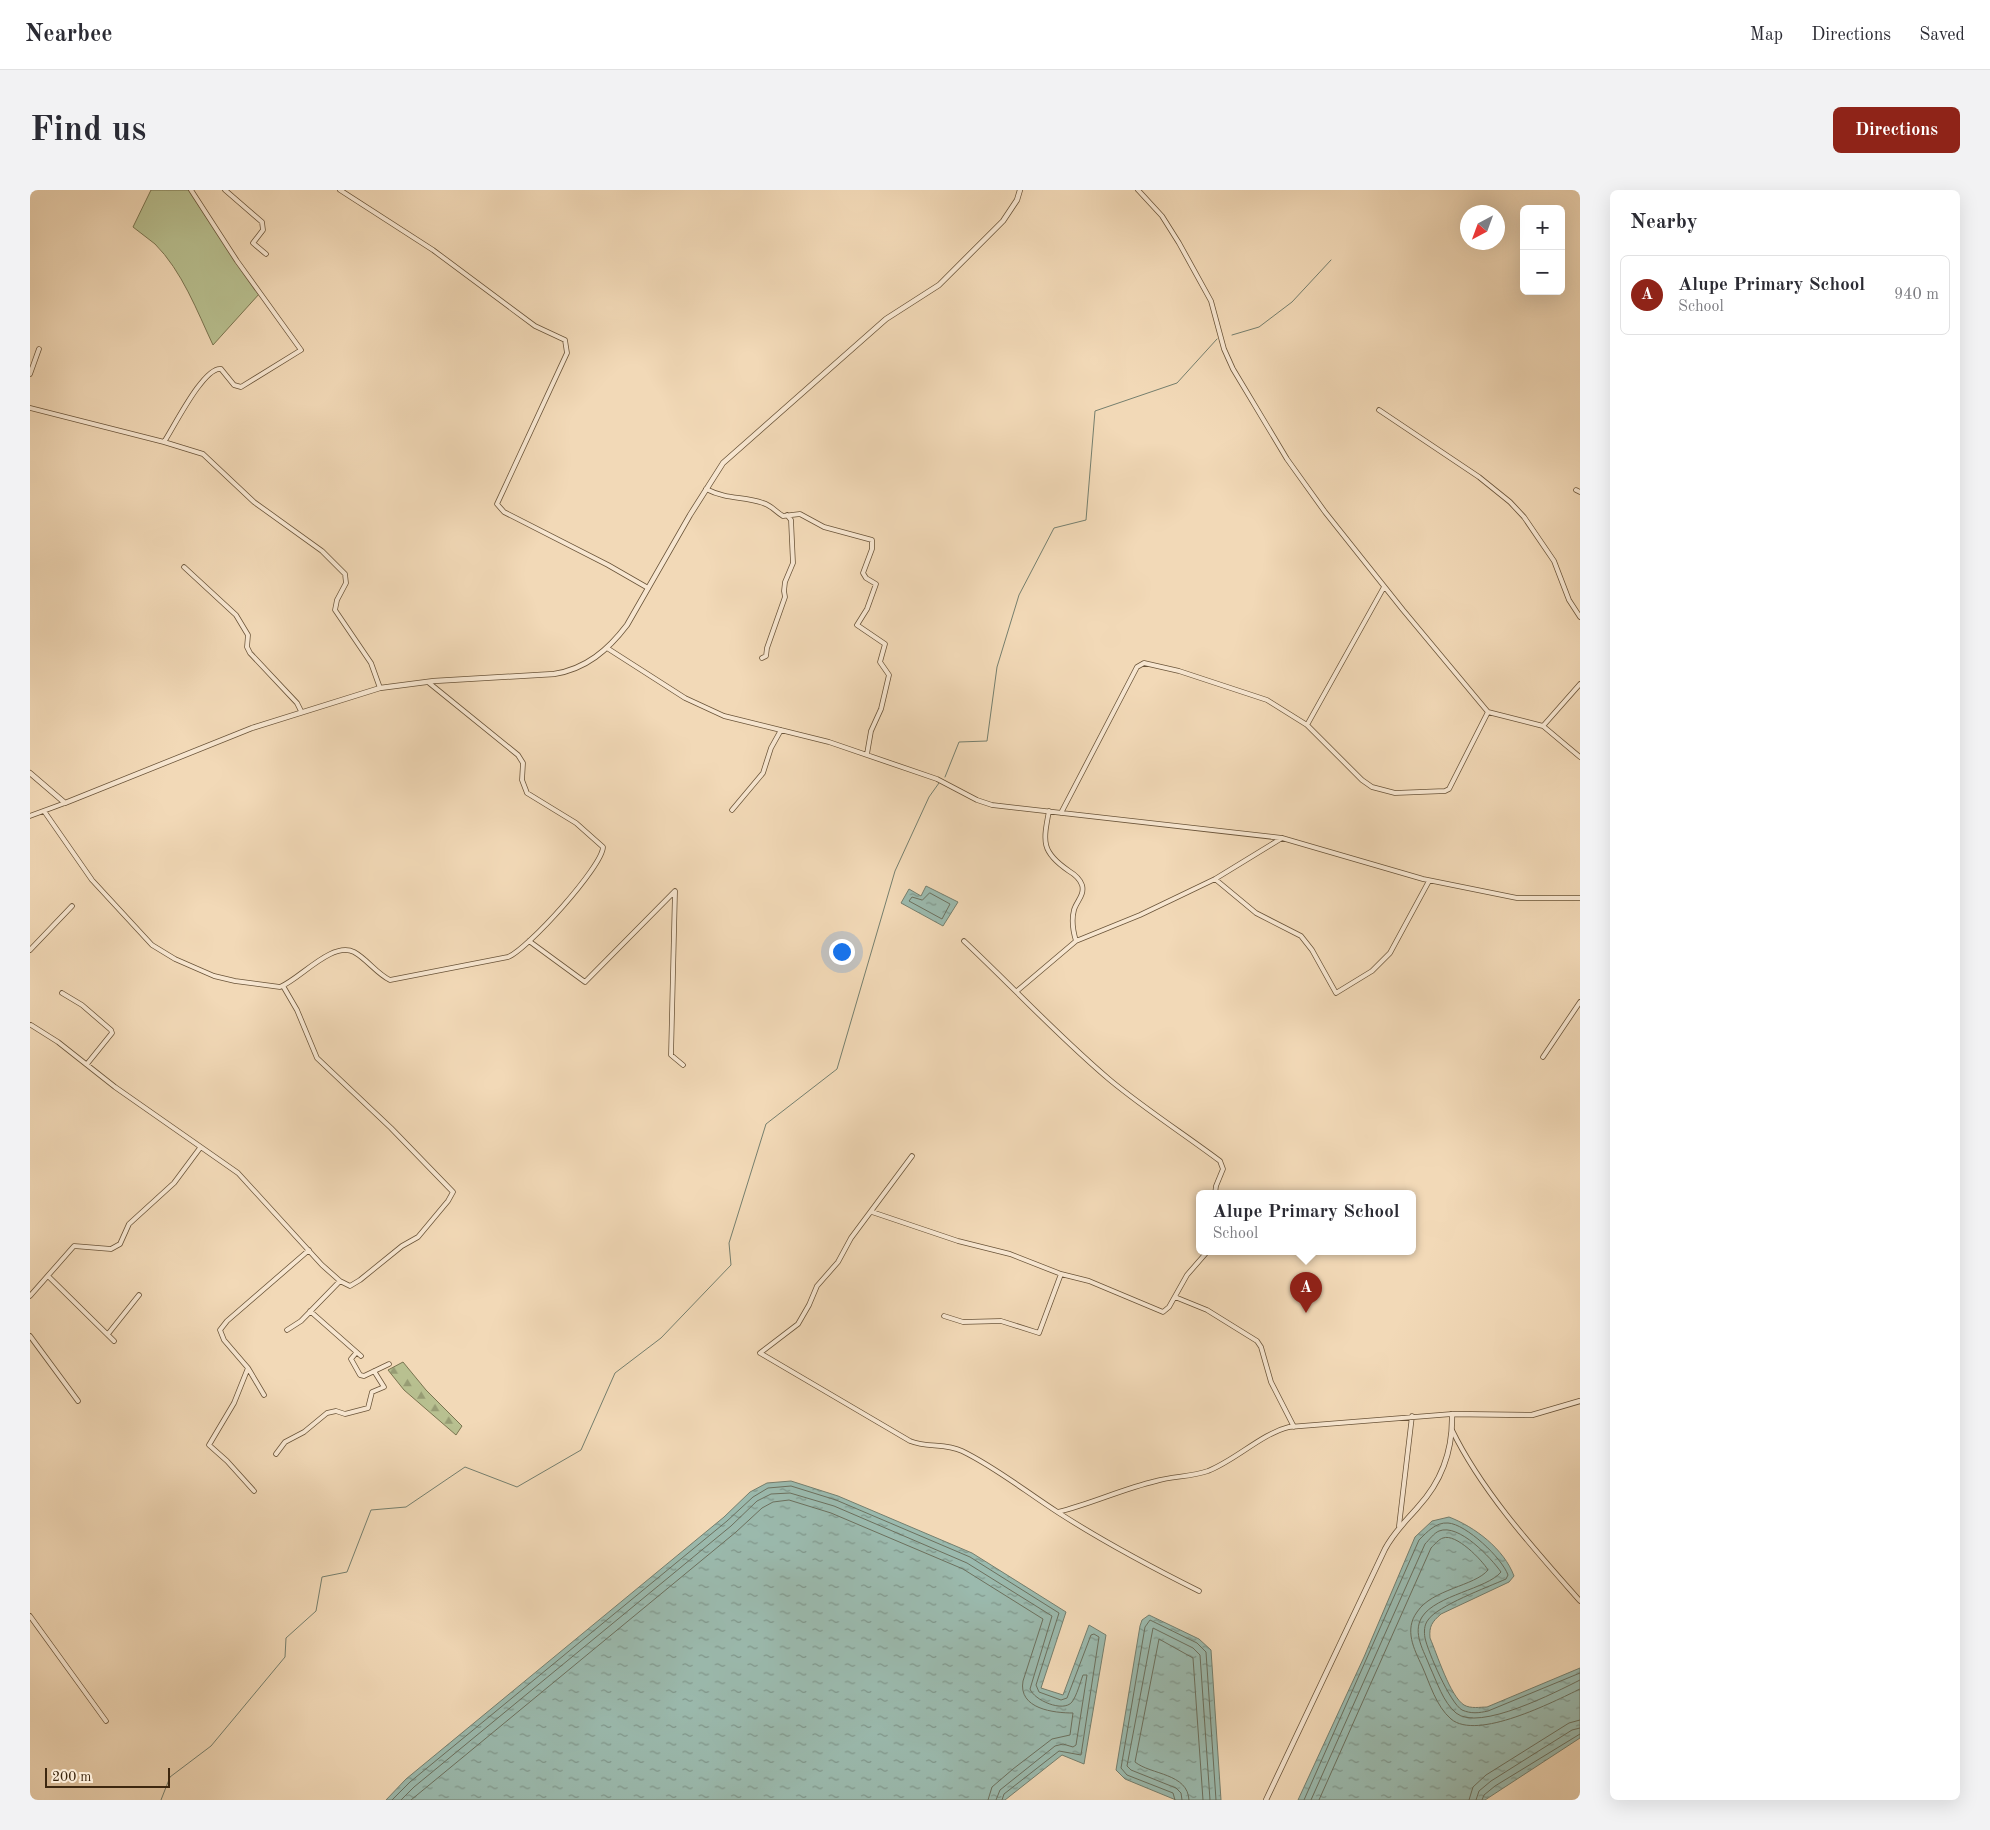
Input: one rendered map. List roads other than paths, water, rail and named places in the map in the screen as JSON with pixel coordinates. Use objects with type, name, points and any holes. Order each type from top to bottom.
[{"type":"street","points":[[164,442],[206,377],[218,368],[225,372],[234,385],[241,388],[301,350],[237,261],[191,190]]},
{"type":"street","points":[[225,190],[262,222],[263,230],[253,243],[266,254]]},
{"type":"street","points":[[340,190],[433,250],[535,326],[564,340],[567,354],[497,504],[504,512],[608,565],[648,588]]},
{"type":"street","points":[[30,816],[252,728],[380,688],[428,682],[529,677],[564,672],[585,664],[607,648],[627,625],[706,489],[735,450],[795,400],[886,318],[939,285],[1003,221],[1017,200],[1020,190]]},
{"type":"street","points":[[1138,190],[1162,216],[1198,277],[1211,301],[1224,348],[1233,369],[1286,459],[1384,588],[1488,712],[1543,726],[1580,757]]},
{"type":"street","points":[[30,374],[39,349]]},
{"type":"street","points":[[30,408],[164,442],[208,457],[254,502],[322,551],[339,568],[347,581],[334,610],[371,663],[380,688]]},
{"type":"street","points":[[1379,410],[1479,477],[1510,502],[1524,517],[1554,561],[1569,600],[1580,617]]},
{"type":"street","points":[[706,489],[726,498],[762,502],[783,516],[800,514],[824,527],[872,540],[872,549],[862,573],[876,584],[857,625],[885,644],[880,662],[889,675],[881,709],[871,731],[866,754]]},
{"type":"street","points":[[762,658],[766,656],[767,648],[786,596],[786,582],[793,563],[791,520],[787,515]]},
{"type":"street","points":[[184,567],[236,615],[248,637],[247,647],[250,653],[297,703],[302,711]]},
{"type":"street","points":[[1307,725],[1384,588]]},
{"type":"street","points":[[607,648],[701,705],[724,716],[829,742],[866,754],[937,779],[977,800],[992,805],[1282,838],[1429,881],[1517,898],[1580,898]]},
{"type":"street","points":[[1061,813],[1140,664],[1144,663],[1179,671],[1255,695],[1307,725],[1362,780],[1372,787],[1395,793],[1445,791],[1452,785],[1466,753],[1488,712]]},
{"type":"street","points":[[44,811],[92,880],[152,945],[175,959],[214,976],[272,988],[283,986],[330,953],[340,950],[354,952],[390,980],[508,957],[518,952],[578,888],[601,855],[603,847],[576,823],[527,793],[523,788],[523,763],[518,755],[428,682]]},
{"type":"street","points":[[1543,726],[1580,684]]},
{"type":"street","points":[[732,810],[763,773],[771,748],[781,730]]},
{"type":"street","points":[[30,773],[65,803]]},
{"type":"street","points":[[1049,811],[1044,839],[1045,846],[1054,859],[1078,879],[1082,886],[1083,892],[1074,909],[1072,920],[1076,941]]},
{"type":"street","points":[[1017,991],[1076,941],[1140,915],[1215,879],[1282,838]]},
{"type":"street","points":[[1215,879],[1256,912],[1301,936],[1312,950],[1336,993],[1372,970],[1390,953],[1429,881]]},
{"type":"street","points":[[529,941],[584,982],[675,891],[671,1055],[683,1065]]},
{"type":"street","points":[[30,950],[72,906]]},
{"type":"street","points":[[964,941],[1074,1049],[1112,1081],[1220,1161],[1223,1169],[1216,1190]]},
{"type":"street","points":[[30,1025],[87,1064],[200,1148],[238,1173],[340,1282],[350,1286],[393,1253],[418,1237],[453,1192],[317,1058],[297,1010],[283,986]]},
{"type":"street","points":[[62,993],[82,1005],[111,1030],[112,1033],[87,1064]]},
{"type":"street","points":[[1543,1057],[1580,1002]]},
{"type":"street","points":[[30,1296],[74,1246],[111,1249],[120,1244],[129,1224],[174,1183],[200,1148]]},
{"type":"street","points":[[912,1156],[851,1238],[838,1262],[817,1286],[810,1305],[798,1324],[760,1353],[910,1441],[925,1445],[950,1447],[966,1453],[1014,1480],[1058,1512],[1199,1592]]},
{"type":"street","points":[[872,1212],[958,1241],[1010,1254],[1061,1274],[1109,1288],[1163,1312],[1175,1297],[1182,1281],[1204,1255]]},
{"type":"street","points":[[264,1395],[248,1368],[224,1340],[220,1330],[227,1321],[309,1250]]},
{"type":"street","points":[[944,1316],[963,1322],[1001,1321],[1039,1333],[1061,1274]]},
{"type":"street","points":[[48,1276],[114,1341]]},
{"type":"street","points":[[287,1330],[340,1282]]},
{"type":"street","points":[[108,1334],[139,1294]]},
{"type":"street","points":[[1175,1297],[1207,1310],[1257,1341],[1261,1347],[1271,1382],[1294,1427]]},
{"type":"street","points":[[310,1311],[361,1356]]},
{"type":"street","points":[[30,1336],[78,1400]]},
{"type":"street","points":[[356,1353],[351,1359],[360,1375],[364,1376],[389,1364]]},
{"type":"street","points":[[248,1368],[234,1403],[209,1445],[227,1461],[254,1491]]},
{"type":"street","points":[[276,1454],[285,1442],[304,1432],[327,1413],[336,1410],[345,1414],[368,1408],[372,1392],[384,1387],[374,1371]]},
{"type":"street","points":[[1058,1512],[1084,1506],[1155,1481],[1198,1475],[1228,1462],[1279,1431],[1294,1427],[1412,1416],[1452,1414],[1532,1415],[1580,1401]]},
{"type":"street","points":[[1266,1800],[1385,1549],[1399,1526],[1419,1506],[1440,1476],[1450,1448],[1452,1414]]},
{"type":"street","points":[[1399,1526],[1412,1416]]},
{"type":"street","points":[[1452,1430],[1468,1460],[1493,1496],[1580,1601]]},
{"type":"street","points":[[30,1616],[106,1721]]},
{"type":"water","points":[[926,886],[958,902],[943,926],[901,903],[909,889],[921,896]]},
{"type":"water","points":[[791,1481],[838,1496],[972,1553],[1066,1612],[1041,1688],[1063,1695],[1089,1625],[1106,1635],[1084,1764],[1062,1755],[1005,1800],[386,1800],[406,1779],[724,1517],[750,1492],[767,1483]]},
{"type":"water","points":[[1449,1517],[1459,1521],[1488,1540],[1503,1557],[1514,1576],[1509,1582],[1441,1614],[1432,1624],[1430,1638],[1444,1674],[1454,1693],[1464,1705],[1487,1707],[1580,1668],[1580,1738],[1485,1800],[1298,1800],[1364,1657],[1415,1537],[1432,1521]]},
{"type":"water","points":[[1149,1615],[1199,1639],[1211,1650],[1221,1800],[1176,1800],[1125,1779],[1116,1770],[1140,1626],[1142,1620]]},
{"type":"waterway","points":[[1232,335],[1259,327],[1292,302],[1331,260]]},
{"type":"waterway","points":[[945,777],[959,742],[987,741],[997,667],[1019,595],[1054,528],[1086,520],[1095,411],[1177,383],[1217,339]]},
{"type":"waterway","points":[[161,1800],[170,1777],[211,1746],[285,1657],[286,1638],[316,1611],[322,1577],[347,1572],[371,1510],[406,1507],[465,1467],[517,1487],[581,1450],[615,1373],[661,1338],[731,1265],[729,1243],[766,1124],[837,1069],[895,871],[929,797],[939,783]]},
{"type":"place","name":"Alupe Primary School","points":[[1306,1313]]}]
